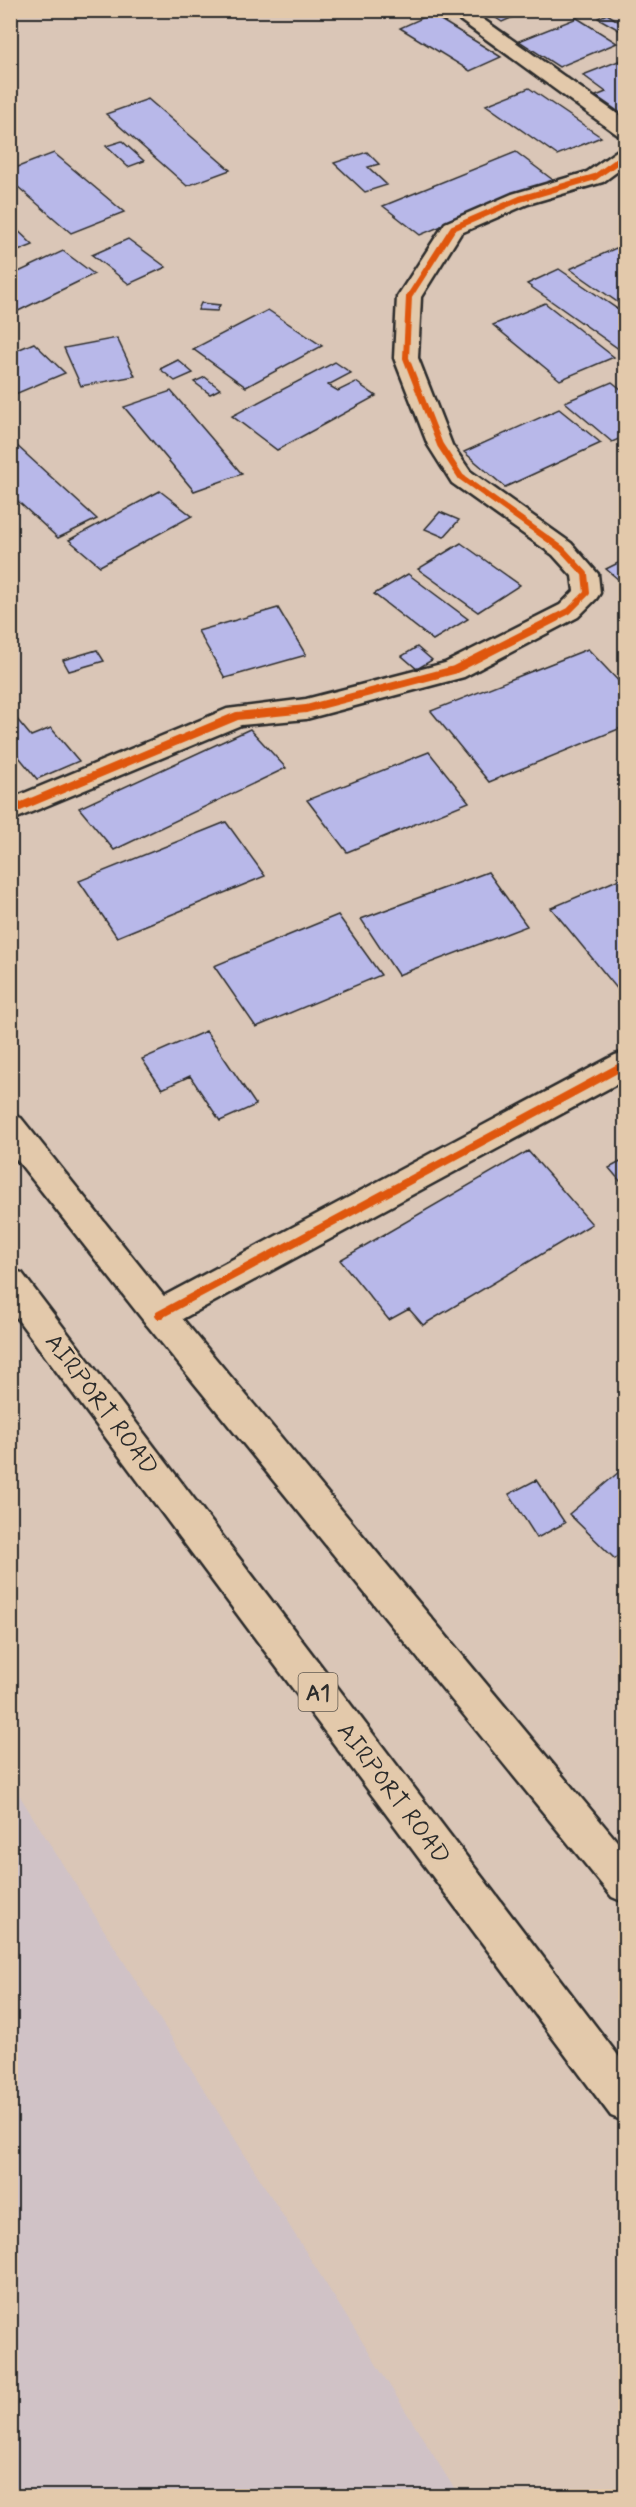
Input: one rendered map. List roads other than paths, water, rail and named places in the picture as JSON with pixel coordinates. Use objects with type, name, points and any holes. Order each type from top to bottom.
[{"type":"main road","points":[[456,10],[626,130]]},
{"type":"main road","points":[[10,811],[237,716],[306,709],[454,670],[569,611],[587,593],[585,574],[562,549],[461,477],[440,445],[406,358],[410,297],[453,228],[520,199],[595,177],[626,155]]},
{"type":"main road","points":[[159,1315],[626,1064]]},
{"type":"main road","points":[[10,1127],[159,1315],[626,1883]]},
{"type":"main road","name":"AIRPORT ROAD","points":[[10,1283],[626,2101]]}]
